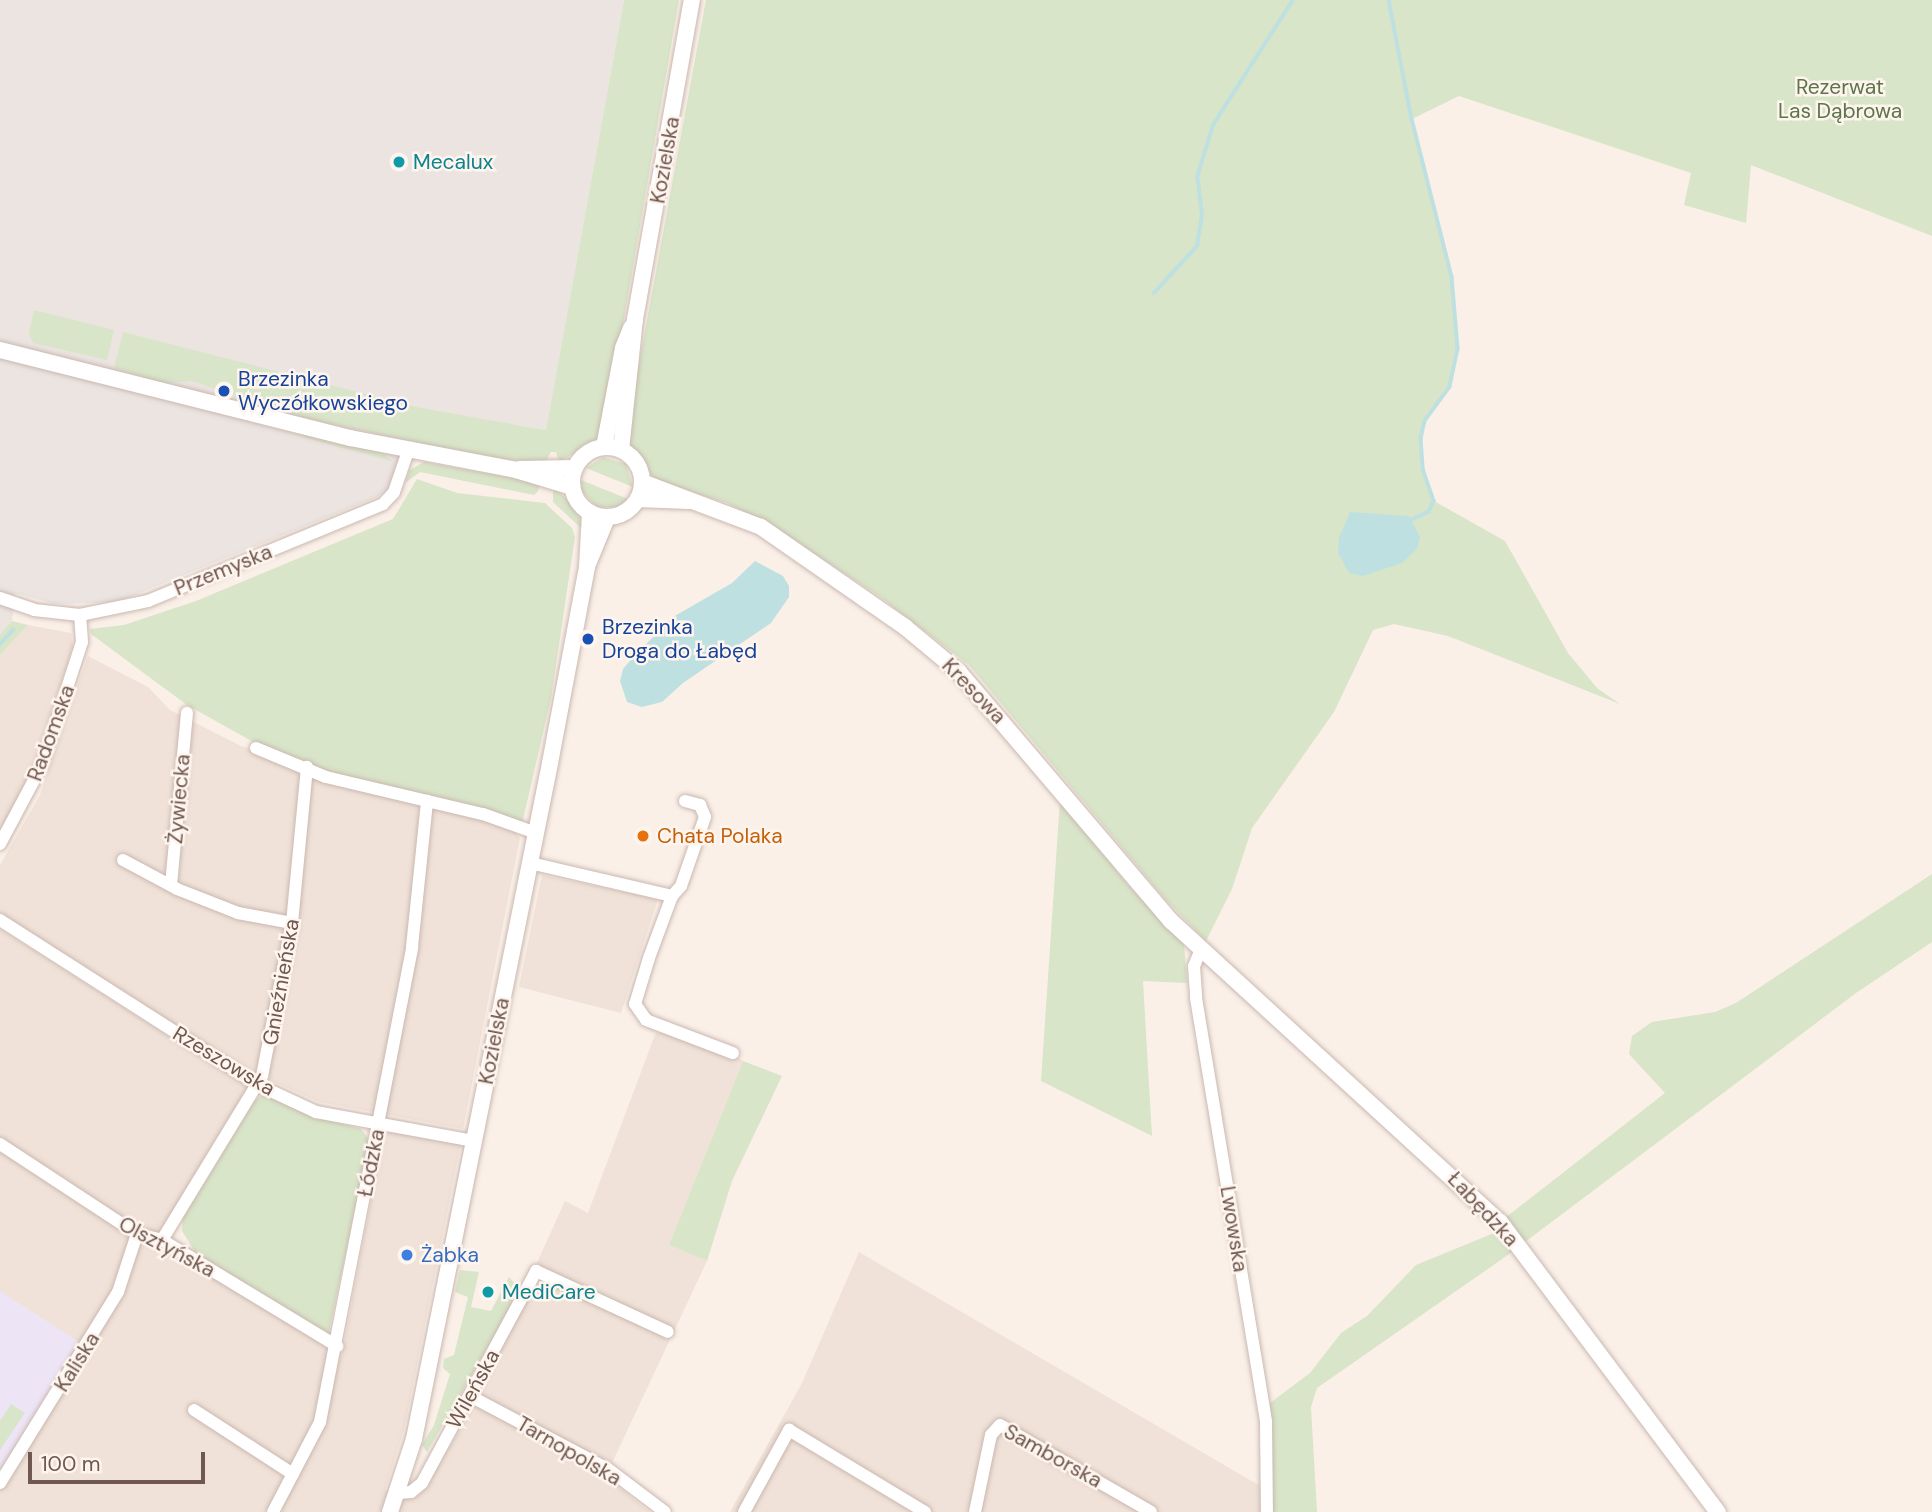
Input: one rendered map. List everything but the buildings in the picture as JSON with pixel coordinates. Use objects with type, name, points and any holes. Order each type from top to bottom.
[{"type":"street","name":"Kozielska","points":[[621,450],[635,319],[692,0]]},
{"type":"street","name":"Kozielska","points":[[604,447],[623,348],[635,319]]},
{"type":"street","points":[[0,350],[408,451],[516,470],[572,486]]},
{"type":"street","points":[[604,447],[621,450],[638,465],[642,482],[638,499],[625,513],[607,518],[590,513],[578,502],[572,486],[575,468],[584,455],[604,447]]},
{"type":"street","name":"Przemyska","points":[[0,598],[34,611],[80,615],[148,601],[379,506],[394,492],[408,451]]},
{"type":"street","points":[[516,470],[575,468]]},
{"type":"street","name":"Kresowa","points":[[642,482],[761,527],[944,658],[1003,719],[1143,891],[1201,948]]},
{"type":"street","name":"Kresowa","points":[[638,499],[692,501]]},
{"type":"street","name":"Kozielska","points":[[390,1512],[414,1439],[530,863],[587,567],[590,513]]},
{"type":"street","name":"Kozielska","points":[[587,567],[607,518]]},
{"type":"street","name":"Radomska","points":[[0,845],[46,753],[82,642],[80,615]]},
{"type":"street","name":"Żywiecka","points":[[171,885],[187,713]]},
{"type":"street","points":[[257,748],[326,777],[427,801],[536,833]]},
{"type":"street","name":"Gnieźnieńska","points":[[162,1240],[258,1085],[271,1043],[292,923],[307,767]]},
{"type":"street","name":"Łódzka","points":[[273,1512],[320,1422],[337,1346],[412,947],[427,801]]},
{"type":"street","points":[[685,801],[700,805],[705,817],[681,886],[672,896],[635,1004],[646,1020],[733,1054]]},
{"type":"street","points":[[123,860],[171,885],[238,913],[292,923]]},
{"type":"street","points":[[530,863],[672,896]]},
{"type":"street","name":"Rzeszowska","points":[[0,920],[258,1085],[316,1112],[474,1141]]},
{"type":"street","name":"Lwowska","points":[[1201,948],[1194,966],[1196,998],[1266,1422],[1267,1512]]},
{"type":"street","name":"Łabędzka","points":[[1201,948],[1500,1222],[1718,1512]]},
{"type":"street","name":"Olsztyńska","points":[[0,1144],[137,1234],[162,1240],[337,1346]]},
{"type":"street","points":[[179,1215],[177,1230],[189,1257]]},
{"type":"street","name":"Kaliska","points":[[0,1483],[118,1292],[137,1234]]},
{"type":"street","name":"Wileńska","points":[[398,1493],[411,1492],[422,1483],[536,1271],[668,1332]]},
{"type":"street","name":"Tarnopolska","points":[[470,1396],[608,1469],[665,1512]]},
{"type":"street","points":[[194,1410],[293,1474]]},
{"type":"street","name":"Samborska","points":[[975,1512],[990,1435],[1000,1425],[1151,1512]]},
{"type":"street","points":[[744,1512],[789,1430],[925,1512]]},
{"type":"shaded area","points":[[0,0],[624,0],[546,430],[514,424],[405,450],[392,486],[377,497],[117,602],[55,604],[15,593],[12,621],[0,634]]},
{"type":"shaded area","points":[[28,625],[71,633],[73,648],[26,785],[0,831],[0,655]]},
{"type":"shaded area","points":[[88,656],[148,687],[170,710],[241,746],[511,828],[520,838],[463,1129],[319,1102],[243,1068],[0,913],[0,865],[40,795]]},
{"type":"shaded area","points":[[542,875],[658,899],[621,1013],[519,987]]},
{"type":"shaded area","points":[[0,929],[248,1087],[244,1101],[155,1242],[342,1355],[385,1128],[461,1143],[404,1430],[385,1490],[414,1496],[421,1492],[476,1404],[602,1474],[650,1512],[0,1512]]},
{"type":"shaded area","points":[[656,1032],[724,1048],[743,1061],[669,1245],[707,1261],[611,1465],[478,1393],[565,1201],[588,1213]]},
{"type":"shaded area","points":[[859,1252],[1262,1487],[1262,1512],[730,1512],[802,1383]]},
{"type":"shaded area","points":[[0,1291],[79,1342],[0,1472]]},
{"type":"green space","points":[[624,0],[679,0],[605,429],[597,440],[559,462],[556,452],[551,452],[545,463],[483,457],[292,415],[192,381],[163,383],[114,368],[123,332],[416,407],[546,430]]},
{"type":"green space","name":"Rezerwat Las Dąbrowa","points":[[706,0],[1932,0],[1932,236],[1751,165],[1746,223],[1684,205],[1691,173],[1459,96],[1412,119],[1452,277],[1458,349],[1450,387],[1425,421],[1421,452],[1427,485],[1434,501],[1505,541],[1568,653],[1597,688],[1620,704],[1448,636],[1394,624],[1373,630],[1334,712],[1252,828],[1232,889],[1206,941],[1166,900],[969,665],[879,596],[774,527],[727,503],[656,481],[630,445],[627,429]]},
{"type":"green space","points":[[34,310],[114,330],[107,360],[33,343],[29,333]]},
{"type":"green space","points":[[300,433],[384,454],[392,461],[302,437]]},
{"type":"green space","points":[[603,457],[626,464],[633,487],[586,468]]},
{"type":"green space","points":[[424,462],[540,483],[534,495],[420,472],[405,483],[410,470]]},
{"type":"green space","points":[[417,479],[457,493],[545,503],[572,528],[575,537],[551,698],[522,824],[320,770],[257,744],[187,705],[91,634],[90,629],[124,625],[196,601],[393,519]]},
{"type":"green space","points":[[581,480],[628,499],[618,507],[597,507],[582,491]]},
{"type":"green space","points":[[553,486],[577,509],[584,531],[553,502]]},
{"type":"green space","points":[[12,621],[28,625],[0,655],[0,634]]},
{"type":"green space","points":[[1060,800],[1128,885],[1184,944],[1187,983],[1143,981],[1152,1136],[1041,1081]]},
{"type":"green space","points":[[1932,874],[1932,942],[1856,993],[1525,1242],[1505,1218],[1665,1093],[1629,1054],[1632,1036],[1652,1022],[1715,1012],[1736,1003]]},
{"type":"green space","points":[[743,1061],[782,1076],[732,1181],[707,1261],[669,1245]]},
{"type":"green space","points":[[264,1094],[315,1116],[361,1129],[370,1141],[328,1335],[197,1255],[182,1231],[183,1217],[255,1100]]},
{"type":"green space","points":[[1499,1231],[1515,1250],[1317,1388],[1311,1407],[1317,1512],[1272,1512],[1270,1403],[1310,1373],[1341,1333],[1367,1316],[1416,1265]]},
{"type":"green space","points":[[460,1270],[479,1272],[471,1307],[491,1311],[509,1277],[518,1287],[517,1296],[427,1452],[422,1445],[434,1425],[450,1374],[443,1368],[444,1359],[454,1355],[468,1297],[455,1292]]},
{"type":"green space","points":[[11,1404],[25,1413],[0,1450],[0,1421]]},
{"type":"water","points":[[1350,512],[1409,516],[1420,537],[1417,549],[1402,563],[1363,576],[1349,573],[1338,553],[1339,538]]},
{"type":"water","points":[[755,561],[783,576],[789,586],[789,597],[771,623],[683,683],[662,702],[642,707],[627,702],[620,681],[623,669],[635,655],[673,617],[732,583]]},
{"type":"waterway","points":[[1154,293],[1197,246],[1202,215],[1197,177],[1213,125],[1293,0]]},
{"type":"waterway","points":[[1389,0],[1412,119],[1452,277],[1458,349],[1450,387],[1425,421],[1421,438],[1423,469],[1434,501],[1429,512],[1412,520]]},
{"type":"waterway","points":[[0,644],[13,630]]},
{"type":"place","name":"Mecalux","points":[[399,162]]},
{"type":"place","name":"Brzezinka Wyczółkowskiego","points":[[224,391]]},
{"type":"place","name":"Brzezinka Droga do Łabęd","points":[[588,639]]},
{"type":"place","name":"Chata Polaka","points":[[643,836]]},
{"type":"place","name":"Żabka","points":[[407,1255]]},
{"type":"place","name":"MediCare","points":[[488,1292]]}]
